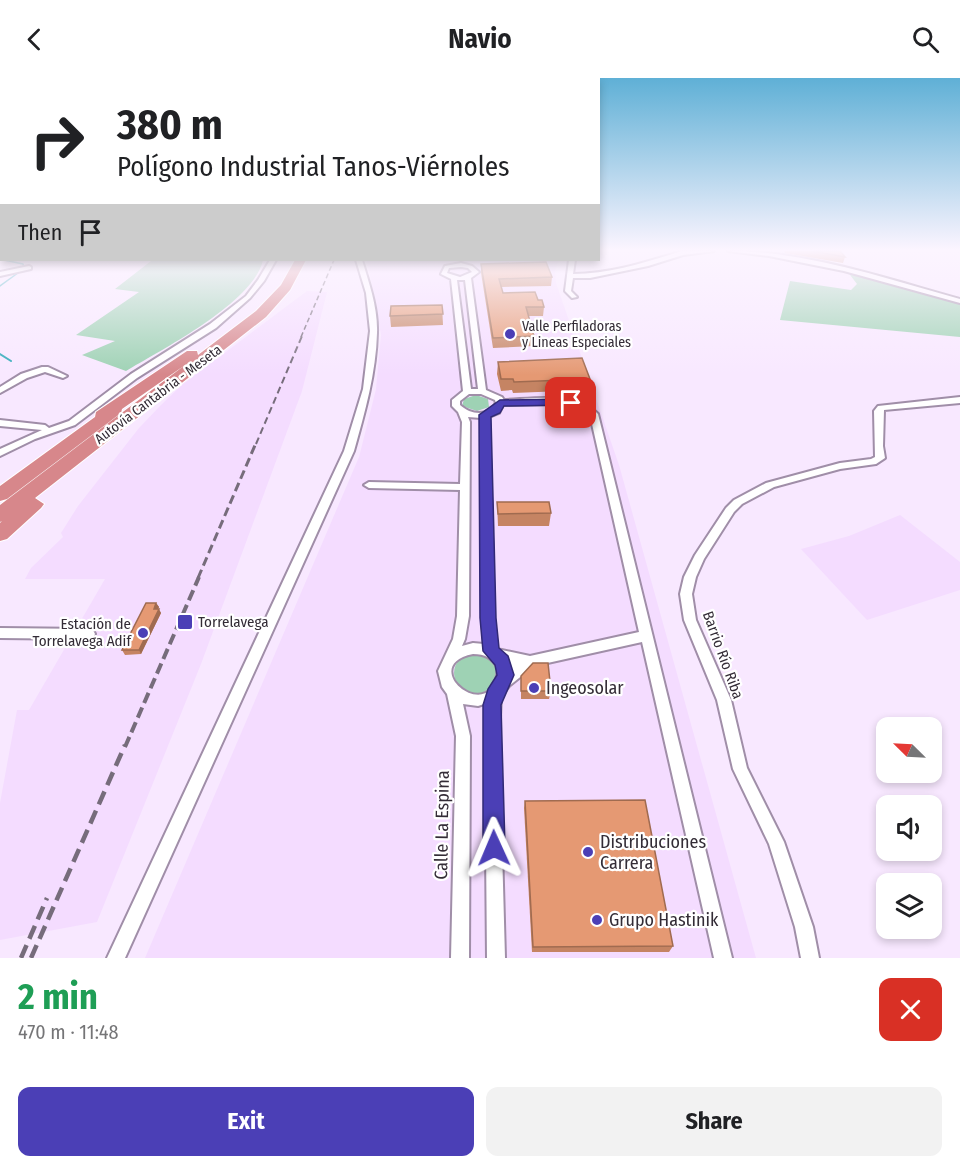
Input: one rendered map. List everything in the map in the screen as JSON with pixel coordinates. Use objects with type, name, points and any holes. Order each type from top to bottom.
[{"type":"highway","name":"Autovía Cantabria - Meseta","points":[[0,495],[192,354],[256,303],[266,292]]},
{"type":"highway","name":"Autovía Cantabria - Meseta","points":[[0,515],[261,314],[280,292]]},
{"type":"highway","points":[[0,534],[154,403],[250,326],[261,314]]},
{"type":"highway","points":[[0,484],[192,354]]},
{"type":"street","points":[[0,453],[51,429],[72,423],[134,376],[238,306],[251,292]]},
{"type":"street","points":[[116,958],[349,451],[367,389],[374,331],[369,292]]},
{"type":"street","name":"Calle La Espina","points":[[456,292],[467,392],[455,403],[466,422],[463,616],[459,639],[447,664],[445,679],[454,693],[463,736],[460,958]]},
{"type":"street","name":"Calle La Espina","points":[[470,292],[482,391]]},
{"type":"street","points":[[569,292],[574,297]]},
{"type":"street","points":[[928,292],[960,301]]},
{"type":"street","points":[[0,391],[24,376],[45,369],[63,376]]},
{"type":"street","points":[[467,392],[482,391],[495,395],[500,403]]},
{"type":"street","name":"Barrio Río Riba","points":[[810,958],[804,927],[776,842],[740,769],[724,700],[690,620],[687,594],[690,577],[730,510],[746,497],[770,485],[840,466],[873,462],[880,458],[876,440],[880,423],[878,411],[881,408],[960,400]]},
{"type":"street","points":[[462,413],[485,415],[496,411],[500,403]]},
{"type":"street","points":[[500,403],[571,403],[588,408],[594,414],[723,958]]},
{"type":"street","points":[[485,415],[494,654],[505,668],[492,705],[496,958]]},
{"type":"street","points":[[0,423],[51,429]]},
{"type":"street","points":[[369,485],[465,487]]},
{"type":"street","points":[[0,633],[89,634]]},
{"type":"street","points":[[451,658],[474,648],[530,661],[645,636]]},
{"type":"street","points":[[454,693],[470,700],[487,699],[530,661]]},
{"type":"shaded area","points":[[306,292],[327,292],[302,391],[201,664],[97,922],[0,940],[0,803],[17,710],[29,710],[105,579],[25,579],[31,568],[63,537],[61,533],[78,506],[139,428],[182,385]]},
{"type":"shaded area","points":[[373,292],[559,292],[619,465],[756,958],[145,958],[359,457],[376,389],[381,335]]},
{"type":"shaded area","points":[[900,515],[960,562],[960,590],[867,620],[801,549],[849,536]]},
{"type":"green space","points":[[139,292],[243,292],[205,323],[126,371],[82,355],[115,341],[76,335]]},
{"type":"green space","points":[[787,292],[924,292],[960,302],[960,337],[780,320]]},
{"type":"green space","points":[[476,395],[488,399],[489,407],[477,411],[462,406],[464,399]]},
{"type":"green space","points":[[475,652],[490,658],[496,673],[490,688],[475,694],[460,688],[454,673],[460,658]]},
{"type":"building","points":[[486,292],[535,292],[538,300],[542,300],[544,307],[526,307],[534,336],[493,338]]},
{"type":"building","points":[[442,305],[443,314],[390,316],[391,306]]},
{"type":"building","points":[[582,358],[590,379],[514,382],[513,379],[501,379],[498,362]]},
{"type":"building","points":[[497,502],[549,502],[551,513],[498,514]]},
{"type":"building","name":"Estación de Torrelavega Adif","points":[[146,603],[156,603],[154,609],[159,609],[139,650],[122,650]]},
{"type":"building","name":"Ingeosolar","points":[[533,663],[548,663],[551,691],[521,691],[521,676]]},
{"type":"building","points":[[645,800],[673,946],[533,947],[525,801]]},
{"type":"waterway","points":[[0,354],[11,361]]},
{"type":"railway","points":[[301,337],[320,292]]},
{"type":"railway","points":[[256,444],[302,336]]},
{"type":"railway","points":[[198,578],[256,443]]},
{"type":"railway","points":[[125,747],[199,577]]},
{"type":"railway","points":[[31,958],[125,745]]},
{"type":"railway","points":[[21,958],[47,898]]},
{"type":"place","name":"Valle Perfiladoras y Lineas Especiales","points":[[510,334]]},
{"type":"place","name":"Torrelavega","points":[[185,622]]},
{"type":"place","name":"Estación de Torrelavega Adif","points":[[143,633]]},
{"type":"place","name":"Ingeosolar","points":[[534,688]]},
{"type":"place","name":"Distribuciones Carrera","points":[[588,852]]},
{"type":"place","name":"Grupo Hastinik","points":[[597,920]]},
{"type":"route","points":[[494,848],[492,705],[494,695],[500,689],[506,675],[502,661],[491,651],[488,618],[485,415],[496,411],[500,403],[571,403]]}]
